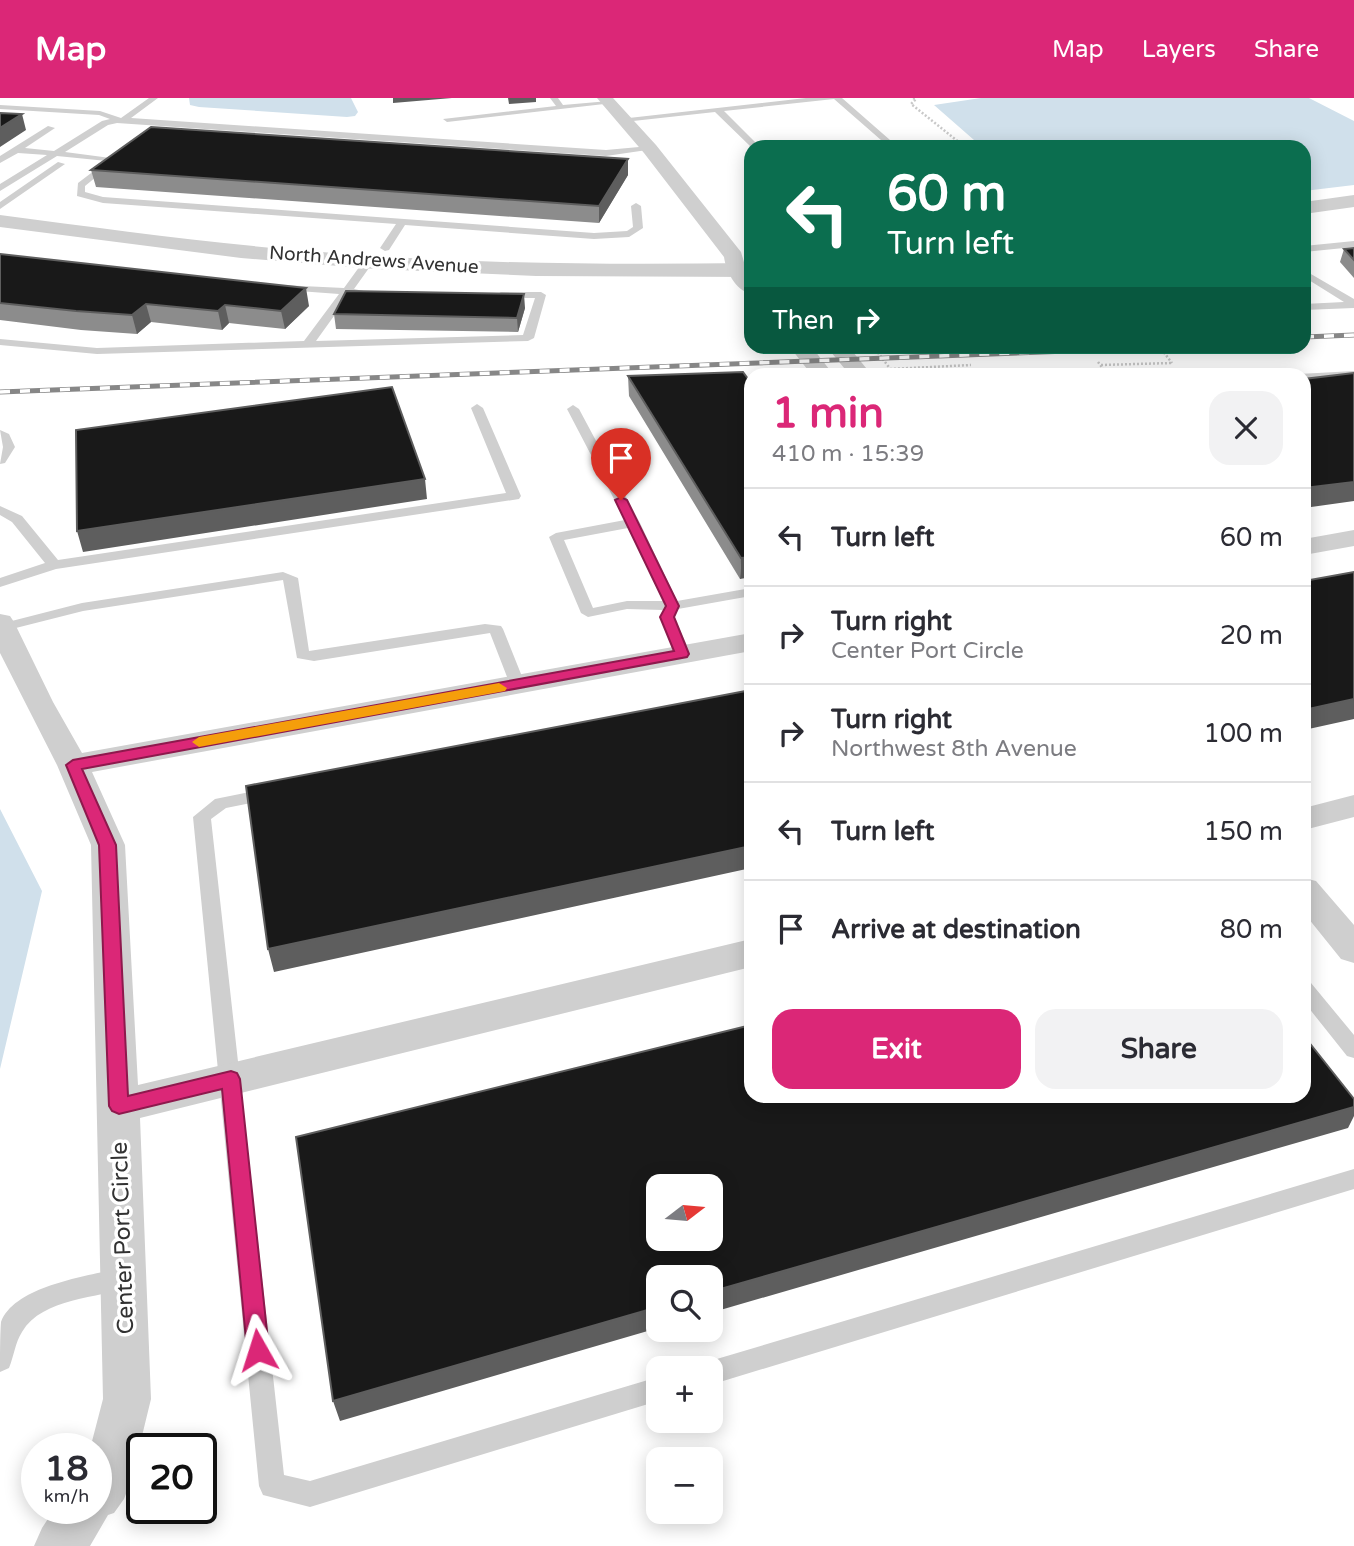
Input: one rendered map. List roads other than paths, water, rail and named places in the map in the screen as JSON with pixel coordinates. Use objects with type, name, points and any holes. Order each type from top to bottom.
[{"type":"street","points":[[607,100],[650,149],[707,224],[744,263]]},
{"type":"street","points":[[1311,207],[1354,201]]},
{"type":"street","name":"North Andrews Avenue","points":[[0,207],[377,255]]},
{"type":"street","points":[[1311,225],[1354,220]]},
{"type":"street","name":"North Andrews Avenue","points":[[0,221],[171,244],[377,255],[576,257],[744,263]]},
{"type":"street","points":[[806,354],[817,368]]},
{"type":"street","points":[[843,354],[855,368]]},
{"type":"street","points":[[1311,545],[1354,538]]},
{"type":"street","name":"Center Port Circle","points":[[1,625],[38,702],[73,765],[107,845],[119,1106],[127,1399],[112,1458]]},
{"type":"street","points":[[73,765],[744,643]]},
{"type":"street","points":[[1311,817],[1354,806]]},
{"type":"street","points":[[1311,898],[1354,949]]},
{"type":"street","points":[[119,1106],[744,955]]},
{"type":"street","points":[[60,1546],[75,1524]]},
{"type":"lane","points":[[106,136],[117,129],[120,120],[154,98]]},
{"type":"lane","points":[[554,98],[561,108]]},
{"type":"lane","points":[[624,119],[789,100],[830,98]]},
{"type":"lane","points":[[837,98],[886,140]]},
{"type":"lane","points":[[447,119],[561,108],[607,100]]},
{"type":"lane","points":[[0,107],[100,113],[120,120]]},
{"type":"lane","points":[[718,110],[749,140]]},
{"type":"lane","points":[[0,188],[105,123],[120,120],[606,153],[650,149]]},
{"type":"lane","points":[[0,160],[51,128]]},
{"type":"lane","points":[[0,207],[95,143]]},
{"type":"lane","points":[[17,149],[114,159]]},
{"type":"lane","points":[[124,152],[81,185],[80,194],[103,200],[609,236],[629,234],[638,228],[636,206]]},
{"type":"lane","points":[[307,345],[402,222]]},
{"type":"lane","points":[[1311,247],[1354,244]]},
{"type":"lane","points":[[1311,277],[1354,304]]},
{"type":"lane","points":[[269,286],[345,293],[384,293]]},
{"type":"lane","points":[[0,342],[97,351],[528,338],[541,295],[488,295]]},
{"type":"lane","points":[[1311,307],[1354,304]]},
{"type":"lane","points":[[1311,376],[1354,374]]},
{"type":"lane","points":[[0,583],[54,565],[514,496],[477,408]]},
{"type":"lane","points":[[573,409],[634,523],[673,606]]},
{"type":"lane","points":[[0,434],[5,437],[9,447],[0,460]]},
{"type":"lane","points":[[0,510],[17,519],[54,565]]},
{"type":"lane","points":[[634,523],[556,537],[589,612],[627,605],[673,606],[744,593]]},
{"type":"lane","points":[[1,625],[82,607],[283,576],[291,578],[302,655],[314,656],[485,628],[496,629],[517,684]]},
{"type":"lane","points":[[673,606],[667,617],[682,654]]},
{"type":"lane","points":[[289,790],[221,803],[202,817],[272,1486],[310,1494],[646,1393]]},
{"type":"lane","points":[[1311,997],[1354,1050]]},
{"type":"lane","points":[[723,1369],[1354,1179]]},
{"type":"lane","points":[[0,1360],[3,1345],[23,1311],[41,1301],[124,1278]]},
{"type":"railway","points":[[1311,337],[1354,335]]},
{"type":"railway","points":[[0,392],[989,354]]}]
